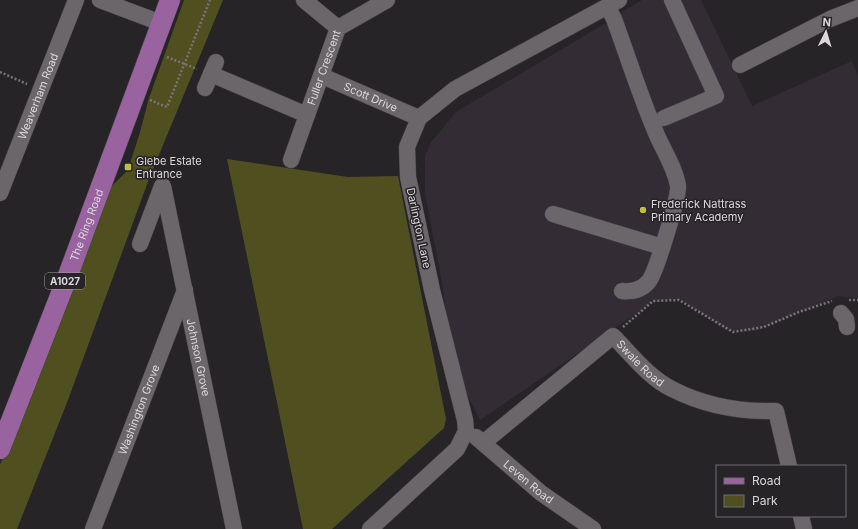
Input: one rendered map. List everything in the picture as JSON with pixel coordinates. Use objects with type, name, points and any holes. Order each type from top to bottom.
[{"type":"main road","name":"A1027","points":[[150,51],[170,0]]},
{"type":"main road","name":"The Ring Road","points":[[0,448],[67,278],[150,51]]},
{"type":"street","name":"Weaverham Road","points":[[0,193],[76,0]]},
{"type":"street","points":[[100,0],[161,23]]},
{"type":"street","points":[[304,0],[338,28]]},
{"type":"street","name":"Fuller Crescent","points":[[291,160],[338,28],[387,0]]},
{"type":"street","points":[[664,118],[716,96],[672,0]]},
{"type":"street","points":[[614,3],[614,19],[655,132],[674,173],[678,186],[677,195],[662,247],[649,281],[638,290],[630,292],[622,291]]},
{"type":"street","name":"Darlington Lane","points":[[466,431],[465,420],[432,290],[408,177],[407,147],[419,118],[455,88],[614,3]]},
{"type":"street","points":[[740,65],[830,19],[858,8]]},
{"type":"street","points":[[211,75],[308,115]]},
{"type":"street","name":"Scott Drive","points":[[322,76],[419,118]]},
{"type":"street","name":"Johnson Grove","points":[[140,244],[163,186],[234,529]]},
{"type":"street","points":[[553,214],[662,247]]},
{"type":"street","name":"Washington Grove","points":[[92,529],[185,290]]},
{"type":"street","name":"Swale Road","points":[[483,443],[613,336],[641,365],[671,389],[713,406],[752,411],[776,411],[790,465]]},
{"type":"street","points":[[370,529],[457,449],[466,431]]},
{"type":"street","name":"Leven Road","points":[[466,431],[483,443],[541,493],[593,529]]},
{"type":"street","points":[[801,517],[804,529]]},
{"type":"path","points":[[150,100],[167,106],[210,0]]},
{"type":"path","points":[[150,51],[211,75]]},
{"type":"path","points":[[0,72],[40,89]]},
{"type":"path","points":[[613,336],[653,301],[679,300],[733,332],[764,327],[799,312],[832,301],[846,312],[858,300]]},
{"type":"shaded area","name":"Frederick Nattrass Primary Academy","points":[[642,0],[701,0],[752,106],[852,61],[858,77],[858,298],[838,296],[756,331],[728,331],[680,299],[653,302],[480,420],[464,388],[448,326],[442,283],[425,193],[425,156],[431,142],[456,112],[606,23],[611,23],[618,14]]},
{"type":"green space","points":[[184,0],[223,0],[149,179],[68,400],[17,529],[0,529],[0,465],[107,191],[128,170],[149,98]]},
{"type":"green space","points":[[227,159],[348,177],[398,176],[446,419],[444,428],[332,529],[303,529]]},
{"type":"place","name":"Glebe Estate Entrance","points":[[128,167]]},
{"type":"place","name":"Frederick Nattrass Primary Academy","points":[[643,210]]}]
